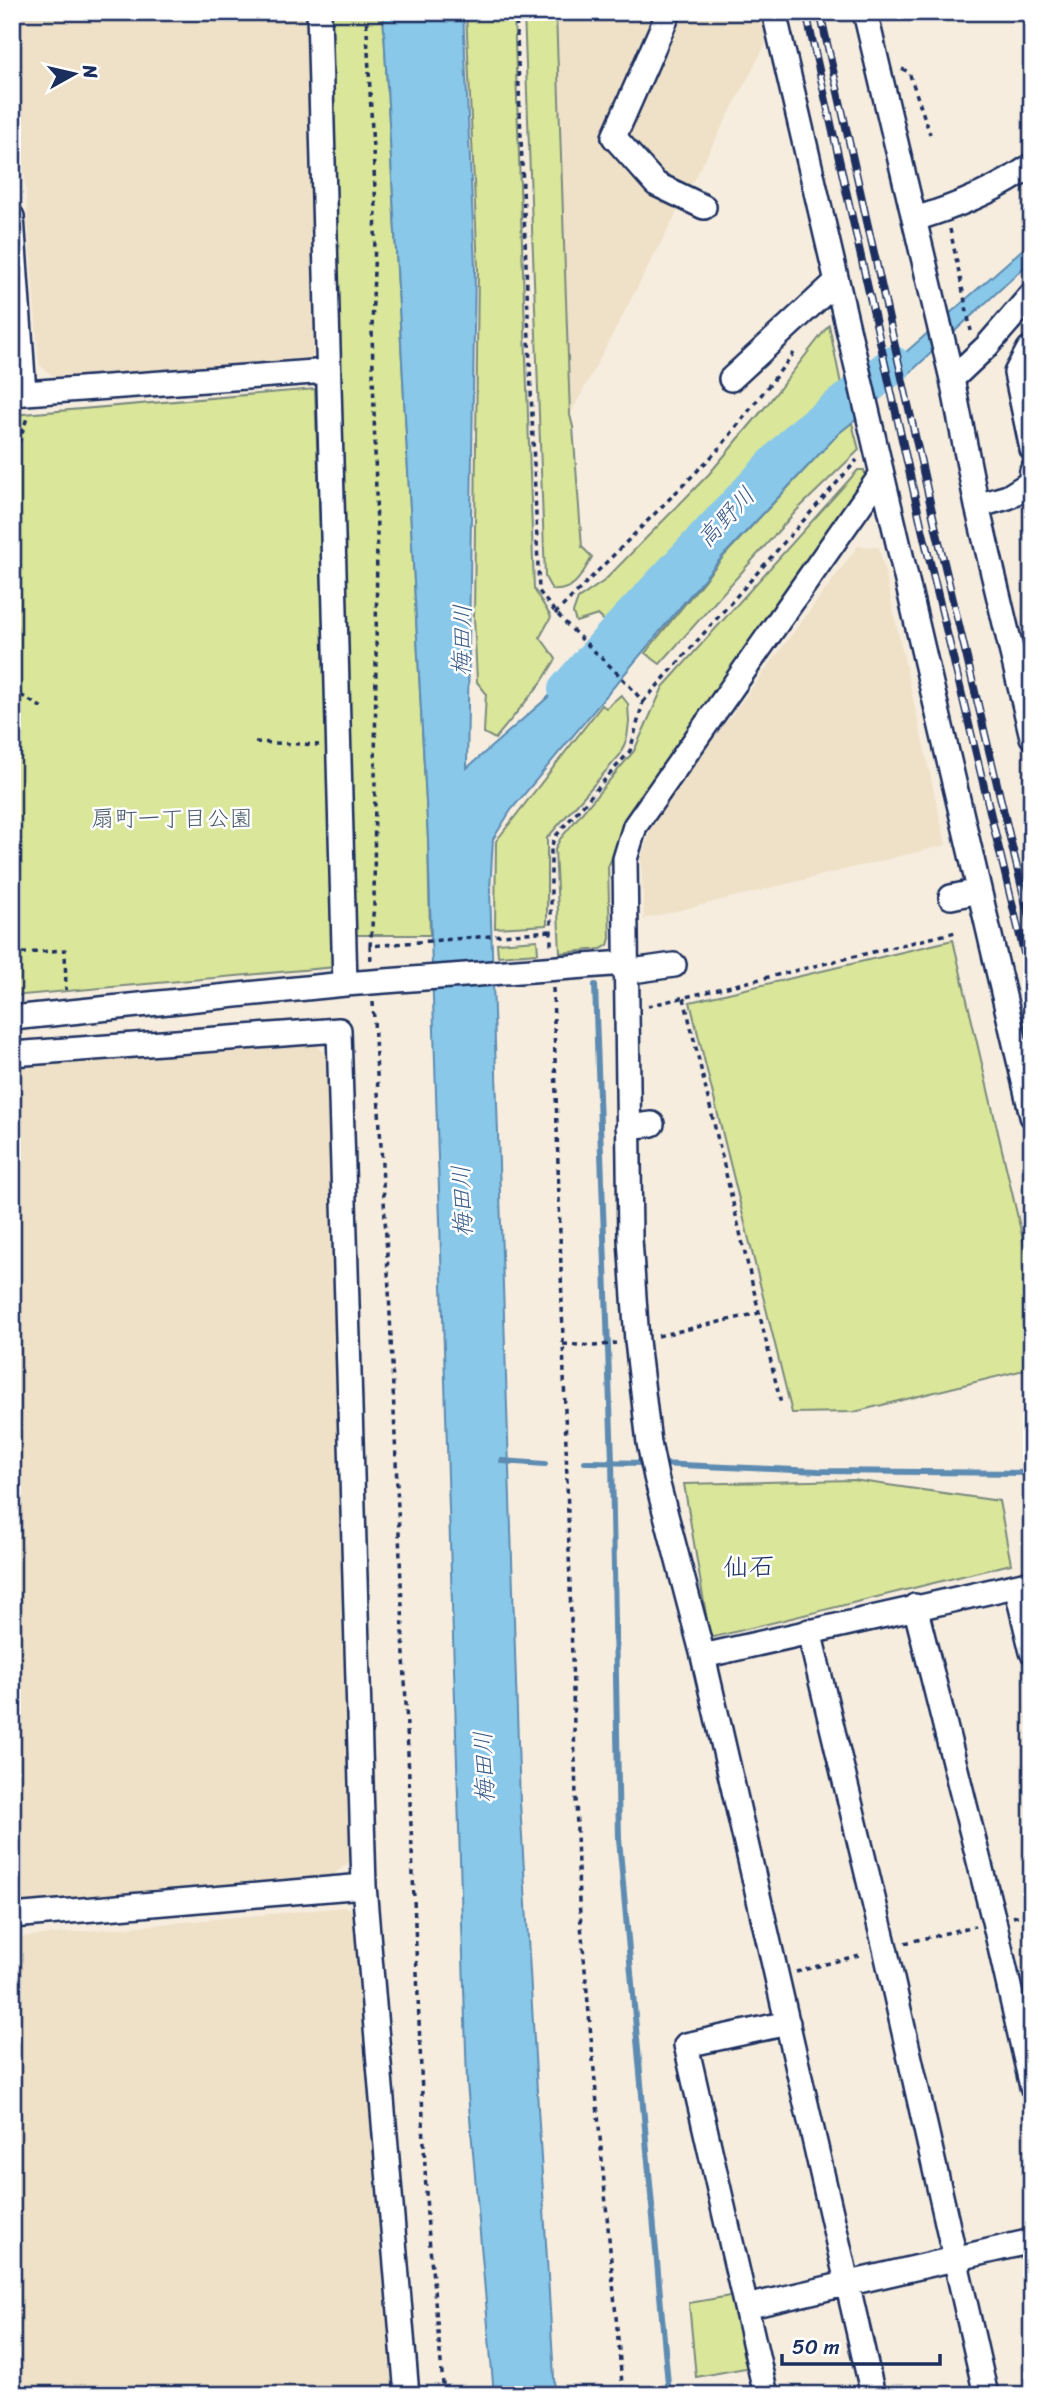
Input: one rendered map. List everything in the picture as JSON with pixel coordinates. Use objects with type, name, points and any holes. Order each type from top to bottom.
[{"type":"street","points":[[319,12],[345,984]]},
{"type":"street","points":[[669,12],[614,137],[656,184],[704,207]]},
{"type":"street","points":[[774,12],[1032,1116]]},
{"type":"street","points":[[865,12],[949,368],[977,506],[1030,725]]},
{"type":"street","points":[[915,219],[947,209],[1016,176],[1032,165]]},
{"type":"street","points":[[12,217],[18,393],[327,371]]},
{"type":"street","points":[[731,379],[836,282]]},
{"type":"street","points":[[949,368],[987,346],[1032,294]]},
{"type":"street","points":[[1032,348],[1016,373],[1032,449]]},
{"type":"street","points":[[977,506],[1007,497],[1030,484],[1032,471]]},
{"type":"street","points":[[873,2395],[703,1656],[649,1443],[637,1340],[630,1240],[625,859],[635,826],[881,475]]},
{"type":"street","points":[[951,897],[979,891]]},
{"type":"street","points":[[12,1018],[377,981],[545,969],[674,965]]},
{"type":"street","points":[[116,1009],[120,1048]]},
{"type":"street","points":[[12,1054],[339,1030],[364,1886],[407,2395]]},
{"type":"street","points":[[628,1127],[652,1124]]},
{"type":"street","points":[[703,1656],[915,1606],[1024,1584],[1032,1652]]},
{"type":"street","points":[[915,1606],[994,1921],[1032,2087]]},
{"type":"street","points":[[809,1631],[885,1948],[986,2395]]},
{"type":"street","points":[[12,1916],[364,1886]]},
{"type":"street","points":[[766,2395],[687,2045],[788,2023]]},
{"type":"street","points":[[746,2306],[1032,2241]]},
{"type":"path","points":[[366,12],[376,209],[372,330],[377,533],[374,905],[370,946]]},
{"type":"path","points":[[516,12],[538,591],[555,614],[631,687],[643,702]]},
{"type":"path","points":[[878,59],[909,72],[930,134]]},
{"type":"path","points":[[950,228],[973,337]]},
{"type":"path","points":[[555,614],[719,449],[796,350]]},
{"type":"path","points":[[12,463],[29,414],[18,393]]},
{"type":"path","points":[[623,2395],[579,1902],[563,1344],[545,969],[550,931],[551,849],[554,838],[630,751],[643,702],[872,435]]},
{"type":"path","points":[[12,690],[46,710]]},
{"type":"path","points":[[255,742],[339,747]]},
{"type":"path","points":[[380,945],[550,931]]},
{"type":"path","points":[[626,1010],[956,932]]},
{"type":"path","points":[[12,954],[65,950],[65,1014]]},
{"type":"path","points":[[377,981],[427,2216],[444,2395]]},
{"type":"path","points":[[684,998],[781,1404]]},
{"type":"path","points":[[637,1340],[759,1313]]},
{"type":"path","points":[[563,1344],[595,1346]]},
{"type":"shaded area","points":[[12,12],[311,12],[320,346],[305,364],[55,378],[39,365]]},
{"type":"shaded area","points":[[557,12],[761,12],[766,44],[570,415]]},
{"type":"shaded area","points":[[858,546],[879,547],[946,845],[644,919],[641,859],[653,820]]},
{"type":"shaded area","points":[[312,1041],[329,1057],[350,1861],[327,1880],[12,1908],[12,1061]]},
{"type":"shaded area","points":[[344,1907],[352,1909],[393,2395],[12,2395],[12,1938]]},
{"type":"green space","points":[[330,12],[383,12],[428,839],[430,935],[356,935]]},
{"type":"green space","points":[[466,12],[514,12],[534,589],[551,617],[540,637],[556,659],[541,683],[495,739],[484,733],[486,693],[477,682],[474,616],[478,268]]},
{"type":"green space","points":[[524,12],[556,12],[570,415],[582,547],[592,557],[577,581],[560,590],[552,590],[545,577]]},
{"type":"green space","points":[[829,325],[844,399],[800,433],[614,630],[598,615],[576,622],[573,613],[578,599],[604,581],[709,474]]},
{"type":"green space","name":"扇町一丁目公園","points":[[315,389],[336,967],[12,996],[12,415]]},
{"type":"green space","points":[[852,423],[859,450],[797,510],[660,664],[645,653],[723,557],[839,433]]},
{"type":"green space","points":[[858,470],[864,470],[867,482],[632,810],[608,867],[608,945],[601,949],[560,953],[555,849],[560,839],[634,751],[663,687]]},
{"type":"green space","points":[[621,695],[628,704],[629,722],[627,738],[620,755],[547,838],[547,925],[495,928],[496,841],[602,705],[606,708]]},
{"type":"green space","points":[[537,940],[538,953],[498,956],[497,943]]},
{"type":"green space","points":[[953,940],[1032,1278],[1032,1368],[854,1412],[792,1413],[690,1002]]},
{"type":"green space","points":[[853,1480],[999,1501],[1011,1564],[710,1638],[684,1484]]},
{"type":"green space","points":[[736,2295],[751,2367],[696,2377],[689,2303]]},
{"type":"water","name":"梅田川","points":[[383,12],[463,12],[475,267],[467,768],[651,607],[795,450],[1032,241],[1032,260],[904,378],[839,433],[722,557],[511,810],[493,839],[490,890],[520,1803],[555,2395],[494,2395],[467,2083],[428,839]]},
{"type":"waterway","name":"高野川","points":[[567,690],[800,438],[893,365]]},
{"type":"waterway","points":[[595,985],[612,1461],[619,1839],[669,2395]]},
{"type":"waterway","points":[[502,1461],[545,1464]]},
{"type":"waterway","points":[[585,1462],[649,1463]]},
{"type":"waterway","points":[[659,1464],[819,1471],[1032,1473]]},
{"type":"railway","points":[[806,12],[923,533],[1032,986]]},
{"type":"railway","points":[[820,12],[936,529],[1032,930]]},
{"type":"district","name":"仙石","points":[[749,1566]]}]
